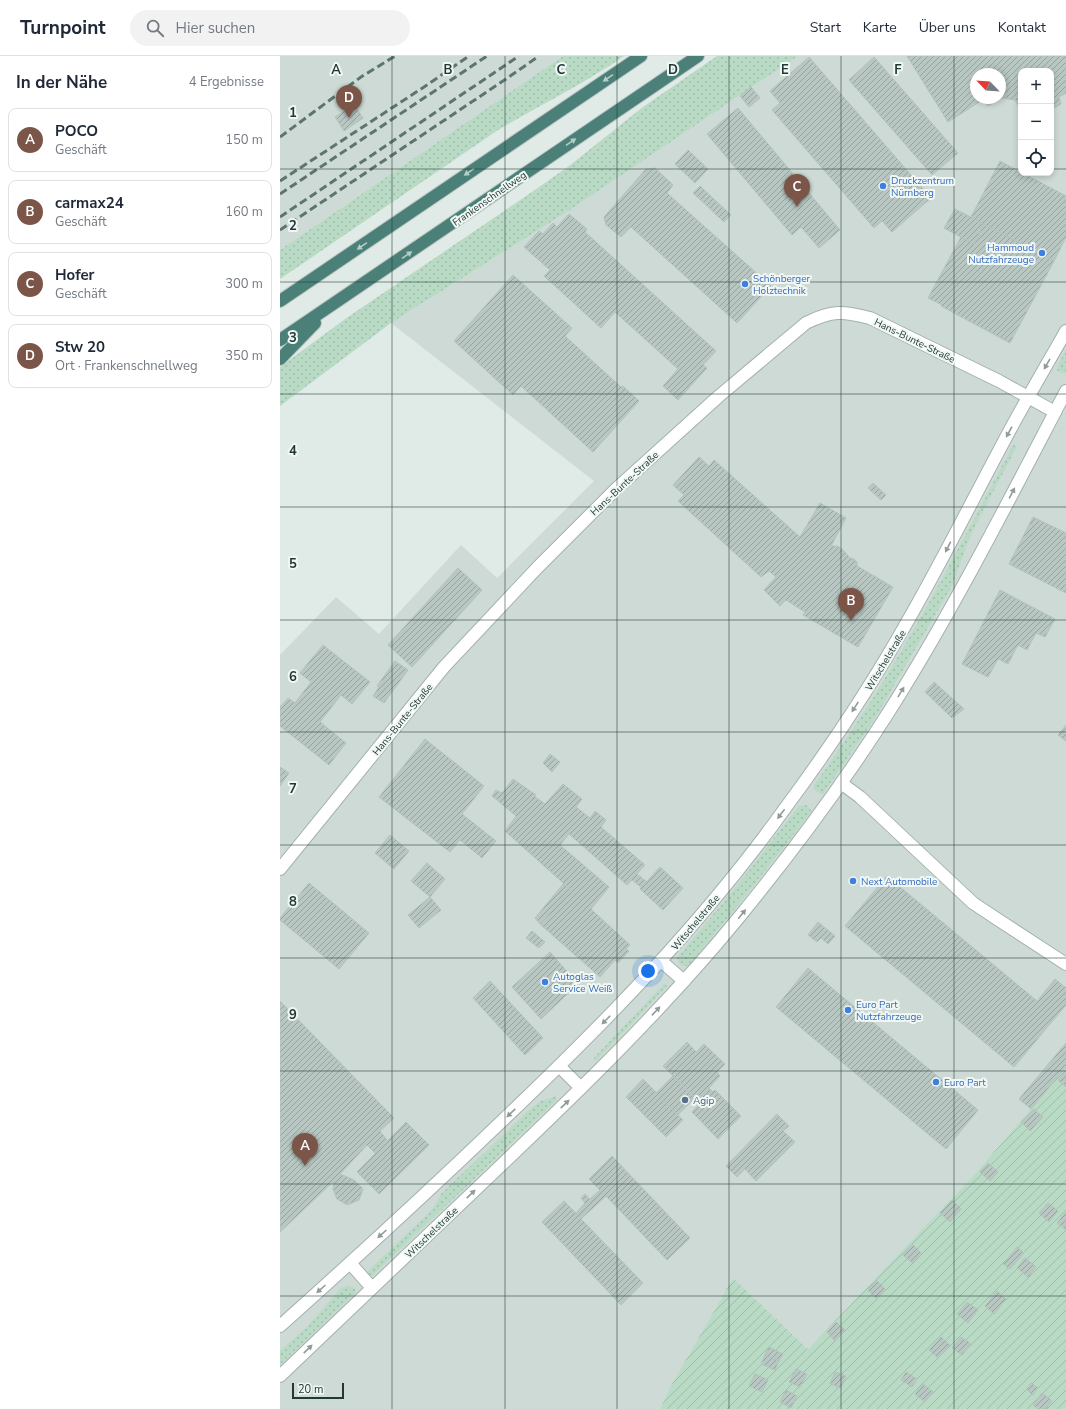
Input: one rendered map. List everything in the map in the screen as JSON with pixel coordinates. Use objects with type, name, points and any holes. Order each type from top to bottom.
[{"type":"highway","points":[[280,301],[641,56]]},
{"type":"highway","name":"Frankenschnellweg","points":[[280,340],[698,56]]},
{"type":"highway","points":[[280,359],[328,308]]},
{"type":"street","name":"Hans-Bunte-Straße","points":[[280,869],[444,667],[537,568],[622,484],[724,392],[806,323],[821,316],[835,312],[849,312],[870,318],[999,381],[1055,412]]},
{"type":"street","name":"Witschelstraße","points":[[280,1326],[411,1208],[617,1009],[662,961],[719,894],[806,780],[854,710],[905,626],[1004,440],[1066,331]]},
{"type":"street","name":"Witschelstraße","points":[[280,1376],[581,1088],[653,1015],[712,950],[757,895],[841,783],[892,708],[984,547],[1066,391]]},
{"type":"street","points":[[841,783],[865,802],[974,903],[1066,964]]},
{"type":"street","points":[[662,961],[684,981]]},
{"type":"street","points":[[559,1066],[581,1088]]},
{"type":"street","points":[[350,1263],[372,1288]]},
{"type":"shaded area","points":[[280,56],[563,56],[280,250]]},
{"type":"shaded area","points":[[798,56],[1066,56],[1066,1067],[976,1173],[808,1349],[733,1278],[669,1389],[660,1409],[280,1409],[280,655],[336,597],[379,634],[461,545],[497,578],[594,481],[391,323],[570,210]]},
{"type":"green space","points":[[563,56],[624,56],[578,85],[498,130],[280,279],[280,250]]},
{"type":"green space","points":[[717,56],[798,56],[570,210],[391,323],[280,406],[280,367],[348,317],[569,166],[643,107]]},
{"type":"green space","points":[[1066,350],[1066,373],[1061,373],[1057,370]]},
{"type":"green space","points":[[1013,445],[1017,446],[971,534],[952,586],[875,718],[823,794],[818,792],[814,789],[814,785],[869,703],[920,619]]},
{"type":"green space","points":[[806,805],[812,811],[688,966],[682,966],[678,962],[677,958],[736,887],[799,806]]},
{"type":"green space","points":[[664,984],[667,986],[597,1060],[594,1061],[594,1058]]},
{"type":"green space","points":[[1066,1067],[1066,1409],[660,1409],[669,1389],[733,1278],[808,1349],[976,1173]]},
{"type":"green space","points":[[556,1096],[557,1100],[372,1276],[368,1274],[369,1270],[432,1210],[442,1193],[529,1110],[541,1101]]},
{"type":"green space","points":[[347,1286],[355,1288],[355,1293],[280,1365],[280,1351],[307,1327],[341,1288]]},
{"type":"building","points":[[907,56],[1066,56],[1066,93],[1059,97],[1061,104],[1054,108],[1054,68],[1018,68],[1018,105],[1015,100],[1006,99],[1006,68],[970,68],[970,104],[976,104],[948,122]]},
{"type":"building","points":[[809,57],[931,198],[892,232],[882,221],[874,228],[772,110],[780,103],[770,91]]},
{"type":"building","points":[[874,57],[958,153],[932,175],[849,80]]},
{"type":"building","points":[[751,87],[760,98],[749,107],[740,96]]},
{"type":"building","points":[[354,105],[363,118],[344,131],[335,117]]},
{"type":"building","points":[[738,108],[840,230],[819,248],[801,227],[792,235],[707,134]]},
{"type":"building","points":[[688,150],[708,169],[695,183],[675,164]]},
{"type":"building","points":[[1000,161],[1018,171],[1018,176],[1028,176],[1066,196],[1066,237],[1054,261],[971,217]]},
{"type":"building","points":[[655,168],[673,185],[667,193],[771,286],[737,323],[631,227],[621,237],[606,225],[604,217],[646,169]]},
{"type":"building","points":[[700,186],[731,215],[724,222],[693,193]]},
{"type":"building","points":[[955,209],[984,224],[974,244],[944,228]]},
{"type":"building","points":[[569,214],[587,229],[585,232],[716,351],[703,365],[707,368],[678,400],[663,386],[678,369],[615,312],[601,328],[544,276],[550,270],[524,247],[539,231],[543,234],[553,223],[557,227]]},
{"type":"building","points":[[984,224],[1054,261],[1010,343],[928,298],[961,237],[974,244]]},
{"type":"building","points":[[513,275],[572,328],[565,336],[621,387],[623,386],[639,401],[593,452],[521,386],[513,395],[454,341]]},
{"type":"building","points":[[699,457],[709,466],[714,460],[800,537],[820,503],[846,518],[831,546],[837,546],[842,549],[850,558],[857,562],[857,566],[893,587],[858,647],[803,615],[805,612],[786,600],[780,606],[764,590],[776,577],[769,571],[761,577],[678,501],[684,495],[673,485]]},
{"type":"building","points":[[873,483],[886,495],[881,500],[868,488]]},
{"type":"building","points":[[1033,517],[1066,533],[1066,593],[1009,564]]},
{"type":"building","points":[[458,568],[482,590],[412,667],[388,645]]},
{"type":"building","points":[[1000,590],[1055,619],[1045,637],[1036,633],[1027,650],[1018,645],[1008,664],[998,659],[988,677],[962,664]]},
{"type":"building","points":[[323,645],[370,682],[352,704],[341,695],[320,722],[346,743],[329,765],[280,726],[280,707],[288,698],[295,703],[311,682],[300,673]]},
{"type":"building","points":[[395,661],[408,670],[384,703],[373,696],[379,687],[377,686]]},
{"type":"building","points":[[934,682],[964,709],[952,718],[925,692]]},
{"type":"building","points":[[1066,725],[1066,741],[1058,735]]},
{"type":"building","points":[[425,739],[484,786],[462,814],[496,841],[482,858],[460,840],[450,852],[379,797]]},
{"type":"building","points":[[550,754],[560,762],[552,772],[543,763]]},
{"type":"building","points":[[280,767],[289,773],[280,786]]},
{"type":"building","points":[[513,779],[536,795],[534,796],[545,804],[563,784],[582,799],[576,807],[590,818],[595,811],[606,820],[601,827],[645,865],[637,874],[647,882],[642,888],[632,880],[627,885],[569,834],[560,845],[609,887],[591,909],[630,945],[626,949],[629,951],[618,963],[615,960],[600,977],[540,924],[571,890],[505,831],[516,816],[492,796],[496,790],[502,793]]},
{"type":"building","points":[[390,835],[409,851],[394,869],[375,853]]},
{"type":"building","points":[[427,863],[445,879],[430,897],[411,881]]},
{"type":"building","points":[[660,867],[683,888],[663,910],[640,889]]},
{"type":"building","points":[[887,876],[1037,1001],[1055,979],[1066,988],[1066,1005],[1014,1067],[845,926]]},
{"type":"building","points":[[309,883],[369,933],[339,969],[280,920],[280,918]]},
{"type":"building","points":[[564,883],[571,890],[540,924],[535,918]]},
{"type":"building","points":[[430,897],[441,910],[419,928],[408,915]]},
{"type":"building","points":[[818,922],[835,936],[828,944],[821,938],[817,942],[808,935]]},
{"type":"building","points":[[532,931],[545,942],[539,948],[526,938]]},
{"type":"building","name":"Autoglas Service Weiß","points":[[550,952],[570,975],[568,977],[576,986],[541,1019],[512,987]]},
{"type":"building","points":[[808,968],[978,1110],[946,1149],[776,1007]]},
{"type":"building","points":[[490,981],[543,1038],[525,1055],[473,998]]},
{"type":"building","points":[[280,1001],[394,1118],[380,1131],[387,1140],[375,1153],[367,1145],[340,1174],[354,1180],[363,1189],[359,1200],[347,1205],[337,1199],[333,1189],[334,1181],[280,1232]]},
{"type":"building","points":[[687,1042],[696,1052],[704,1044],[725,1064],[717,1072],[720,1076],[709,1088],[713,1092],[715,1090],[741,1116],[718,1139],[692,1112],[700,1103],[663,1066]]},
{"type":"building","points":[[1066,1043],[1066,1067],[1031,1109],[1019,1099]]},
{"type":"building","points":[[1066,1071],[1066,1087],[1058,1080]]},
{"type":"building","points":[[673,1076],[695,1098],[678,1115],[656,1093]]},
{"type":"building","points":[[643,1079],[683,1120],[666,1137],[626,1097]]},
{"type":"building","points":[[1034,1109],[1043,1117],[1030,1131],[1021,1122]]},
{"type":"building","points":[[777,1114],[789,1126],[783,1131],[795,1142],[756,1181],[745,1169],[737,1177],[726,1166]]},
{"type":"building","points":[[406,1122],[429,1145],[379,1194],[357,1172]]},
{"type":"building","points":[[612,1156],[690,1238],[667,1260],[606,1196],[581,1219],[643,1283],[621,1305],[542,1222],[564,1201],[576,1213],[585,1203],[581,1198],[585,1194],[590,1199],[600,1190],[589,1179]]},
{"type":"building","points":[[988,1163],[998,1172],[990,1181],[980,1172]]},
{"type":"building","points":[[952,1200],[961,1209],[950,1222],[940,1213]]},
{"type":"building","points":[[1048,1203],[1058,1211],[1049,1222],[1039,1213]]},
{"type":"building","points":[[1066,1213],[1066,1230],[1057,1223]]},
{"type":"building","points":[[912,1244],[921,1253],[912,1263],[902,1254]]},
{"type":"building","points":[[1017,1247],[1024,1253],[1010,1269],[1003,1264]]},
{"type":"building","points":[[1025,1258],[1036,1267],[1028,1277],[1017,1268]]},
{"type":"building","points":[[876,1280],[886,1290],[877,1299],[868,1290]]},
{"type":"building","points":[[997,1291],[1006,1299],[994,1314],[985,1306]]},
{"type":"building","points":[[967,1302],[978,1310],[968,1323],[957,1314]]},
{"type":"building","points":[[836,1322],[845,1330],[835,1341],[827,1332]]},
{"type":"building","points":[[941,1337],[950,1345],[938,1358],[929,1350]]},
{"type":"building","points":[[961,1337],[971,1344],[962,1355],[952,1348]]},
{"type":"building","points":[[769,1347],[783,1354],[779,1361],[765,1355]]},
{"type":"building","points":[[765,1355],[779,1361],[775,1370],[761,1364]]},
{"type":"building","points":[[796,1369],[807,1374],[800,1387],[789,1382]]},
{"type":"building","points":[[835,1372],[846,1376],[841,1388],[830,1384]]},
{"type":"building","points":[[906,1372],[917,1379],[912,1387],[901,1380]]},
{"type":"building","points":[[755,1374],[768,1380],[762,1392],[749,1386]]},
{"type":"building","points":[[1031,1383],[1038,1388],[1033,1395],[1026,1389]]},
{"type":"building","points":[[923,1384],[933,1392],[925,1402],[915,1394]]},
{"type":"building","points":[[786,1390],[797,1396],[791,1408],[780,1402]]},
{"type":"building","points":[[1042,1393],[1052,1401],[1046,1409],[1038,1409],[1033,1405]]},
{"type":"railway","points":[[280,137],[361,77],[395,56]]},
{"type":"railway","points":[[280,181],[469,56]]},
{"type":"railway","points":[[280,194],[487,56]]},
{"type":"railway","points":[[280,217],[519,56]]},
{"type":"railway","points":[[280,230],[539,56]]},
{"type":"place","name":"Stw 20","points":[[349,118]]},
{"type":"place","name":"Druckzentrum Nürnberg","points":[[883,186]]},
{"type":"place","name":"Hofer","points":[[797,207]]},
{"type":"place","name":"Hammoud Nutzfahrzeuge","points":[[1042,253]]},
{"type":"place","name":"Schönberger Holztechnik","points":[[745,284]]},
{"type":"place","name":"carmax24","points":[[851,621]]},
{"type":"place","name":"Next Automobile","points":[[853,881]]},
{"type":"place","name":"Autoglas Service Weiß","points":[[545,982]]},
{"type":"place","name":"Euro Part Nutzfahrzeuge","points":[[848,1010]]},
{"type":"place","name":"Euro Part","points":[[936,1082]]},
{"type":"place","name":"Agip","points":[[685,1100]]},
{"type":"place","name":"POCO","points":[[305,1166]]}]
